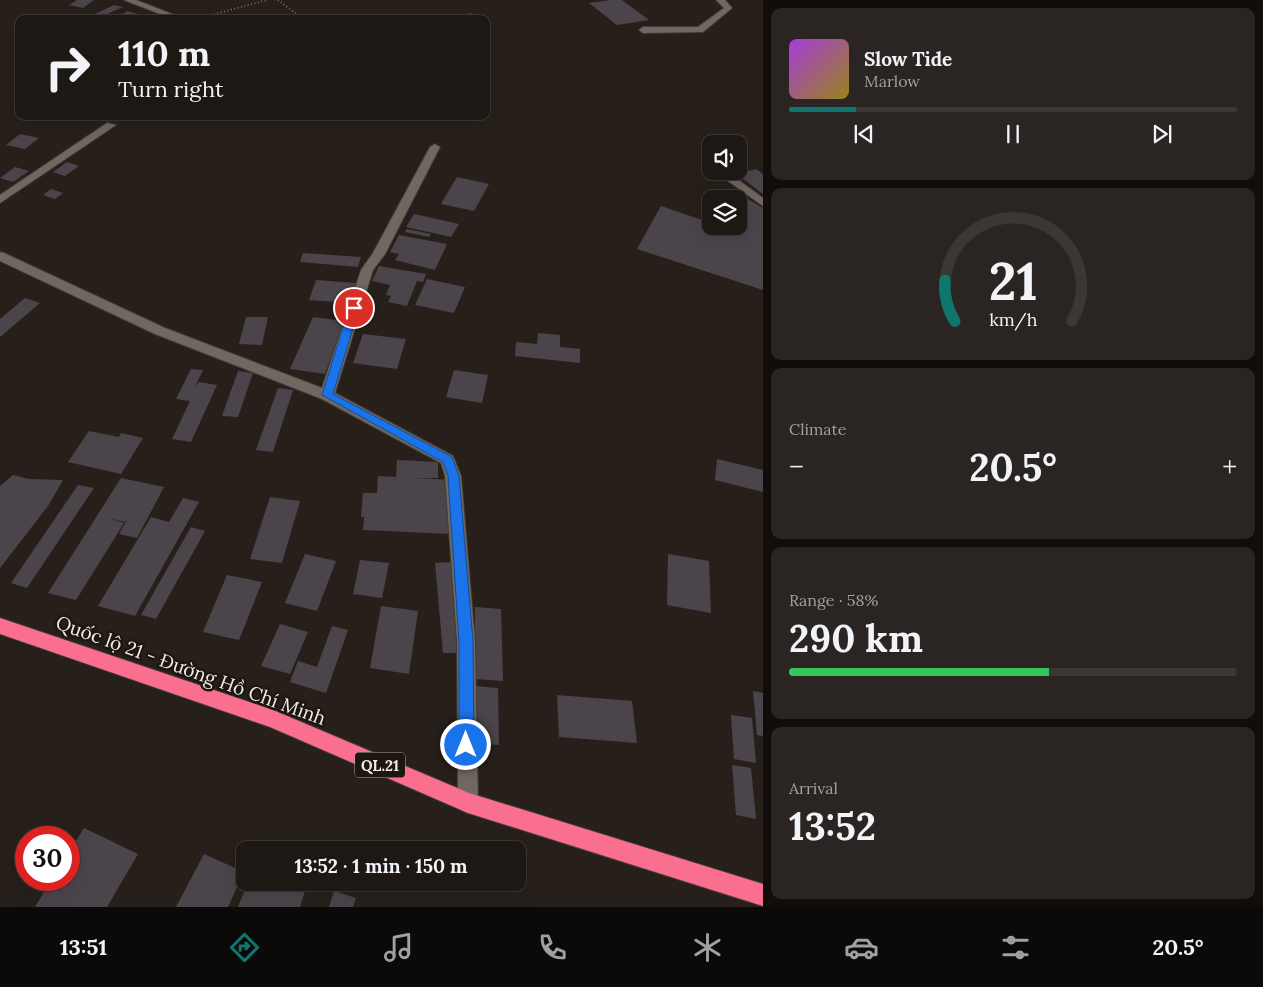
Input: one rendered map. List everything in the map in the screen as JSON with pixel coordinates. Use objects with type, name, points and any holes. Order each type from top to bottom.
[{"type":"highway","name":"Quốc lộ 21 - Đường Hồ Chí Minh","points":[[0,626],[273,719],[468,803],[763,895]]},
{"type":"street","points":[[128,0],[170,15]]},
{"type":"street","points":[[643,30],[700,30],[706,27],[714,17],[726,11],[728,8],[720,0]]},
{"type":"street","points":[[0,200],[111,125]]},
{"type":"street","points":[[327,395],[367,270],[380,254],[391,228],[435,147]]},
{"type":"street","points":[[731,180],[763,203]]},
{"type":"street","points":[[0,256],[160,331],[327,395],[448,460],[453,476],[466,641],[468,803]]},
{"type":"path","points":[[211,15],[267,0]]},
{"type":"path","points":[[278,0],[299,15]]},
{"type":"building","points":[[77,0],[94,0],[83,8],[69,5]]},
{"type":"building","points":[[622,0],[649,20],[617,25],[589,3]]},
{"type":"building","points":[[114,5],[123,7],[105,15],[95,14]]},
{"type":"building","points":[[128,11],[137,14],[135,15],[120,15]]},
{"type":"building","points":[[472,13],[473,15],[457,15]]},
{"type":"building","points":[[20,134],[39,138],[25,149],[6,145]]},
{"type":"building","points":[[67,162],[79,166],[65,176],[53,172]]},
{"type":"building","points":[[15,167],[29,171],[13,182],[0,178]]},
{"type":"building","points":[[756,169],[763,174],[763,194],[744,180],[747,180],[747,171]]},
{"type":"building","points":[[457,177],[489,184],[474,211],[441,204]]},
{"type":"building","points":[[51,189],[63,193],[55,199],[43,195]]},
{"type":"building","points":[[747,200],[763,208],[763,290],[637,249],[661,206],[702,220],[702,235],[747,235]]},
{"type":"building","points":[[414,214],[459,224],[451,237],[406,227]]},
{"type":"building","points":[[407,229],[431,234],[429,237],[405,232]]},
{"type":"building","points":[[399,235],[447,244],[435,270],[395,260],[399,254],[390,252]]},
{"type":"building","points":[[303,253],[361,257],[358,267],[300,262]]},
{"type":"building","points":[[379,266],[426,274],[423,282],[417,281],[407,306],[388,302],[391,296],[386,295],[390,285],[372,281]]},
{"type":"building","points":[[427,279],[465,287],[454,313],[415,305]]},
{"type":"building","points":[[316,280],[356,283],[351,303],[309,300]]},
{"type":"building","points":[[25,298],[40,303],[0,337],[0,319]]},
{"type":"building","points":[[246,317],[268,317],[262,345],[239,344]]},
{"type":"building","points":[[313,317],[344,321],[325,374],[290,369]]},
{"type":"building","points":[[538,333],[560,335],[560,347],[580,349],[580,363],[515,356],[516,342],[537,344]]},
{"type":"building","points":[[363,334],[406,339],[397,369],[353,363]]},
{"type":"building","points":[[191,369],[203,370],[195,387],[199,382],[217,385],[191,442],[172,439],[190,401],[176,399]]},
{"type":"building","points":[[454,370],[488,375],[482,403],[446,397]]},
{"type":"building","points":[[238,371],[253,373],[238,417],[222,416]]},
{"type":"building","points":[[278,388],[293,390],[273,452],[256,450]]},
{"type":"building","points":[[89,431],[119,437],[121,433],[143,438],[121,474],[68,462]]},
{"type":"building","points":[[717,459],[763,470],[763,492],[715,480]]},
{"type":"building","points":[[397,460],[438,462],[438,478],[415,478],[452,480],[451,534],[363,530],[364,517],[361,517],[363,493],[377,493],[378,476],[396,477]]},
{"type":"building","points":[[13,475],[29,479],[63,480],[48,506],[0,568],[0,486]]},
{"type":"building","points":[[121,478],[164,487],[137,538],[119,534],[127,520],[125,522],[107,518],[124,523],[76,600],[48,593]]},
{"type":"building","points":[[78,485],[94,488],[27,588],[11,583]]},
{"type":"building","points":[[270,497],[300,501],[282,563],[250,559]]},
{"type":"building","points":[[183,498],[199,502],[135,616],[98,606],[151,517],[169,522]]},
{"type":"building","points":[[191,527],[205,531],[156,619],[141,615]]},
{"type":"building","points":[[305,554],[336,561],[317,611],[285,603]]},
{"type":"building","points":[[668,554],[709,561],[711,613],[667,605]]},
{"type":"building","points":[[360,560],[389,563],[382,598],[353,594]]},
{"type":"building","points":[[452,562],[461,653],[443,653],[435,563]]},
{"type":"building","points":[[227,575],[262,582],[239,640],[203,632]]},
{"type":"building","points":[[381,606],[418,611],[409,674],[370,668]]},
{"type":"building","points":[[475,607],[501,609],[503,681],[475,679]]},
{"type":"building","points":[[280,624],[308,632],[290,674],[261,666]]},
{"type":"building","points":[[332,626],[348,630],[326,693],[290,682],[298,661],[317,667]]},
{"type":"building","points":[[475,686],[498,688],[499,745],[474,743]]},
{"type":"building","points":[[753,691],[763,693],[763,736],[757,735]]},
{"type":"building","points":[[557,695],[632,701],[637,743],[559,737]]},
{"type":"building","points":[[731,715],[752,718],[756,763],[734,759]]},
{"type":"building","points":[[732,765],[751,768],[756,819],[736,815]]},
{"type":"building","points":[[84,828],[138,854],[107,907],[35,907],[44,891],[80,891],[80,834]]},
{"type":"building","points":[[204,854],[236,868],[236,890],[228,907],[176,907]]},
{"type":"building","points":[[244,891],[305,891],[300,907],[238,907]]},
{"type":"building","points":[[334,891],[356,898],[353,907],[329,907]]},
{"type":"route","points":[[354,308],[327,395],[436,452],[448,460],[453,476],[466,641],[466,745]]}]
